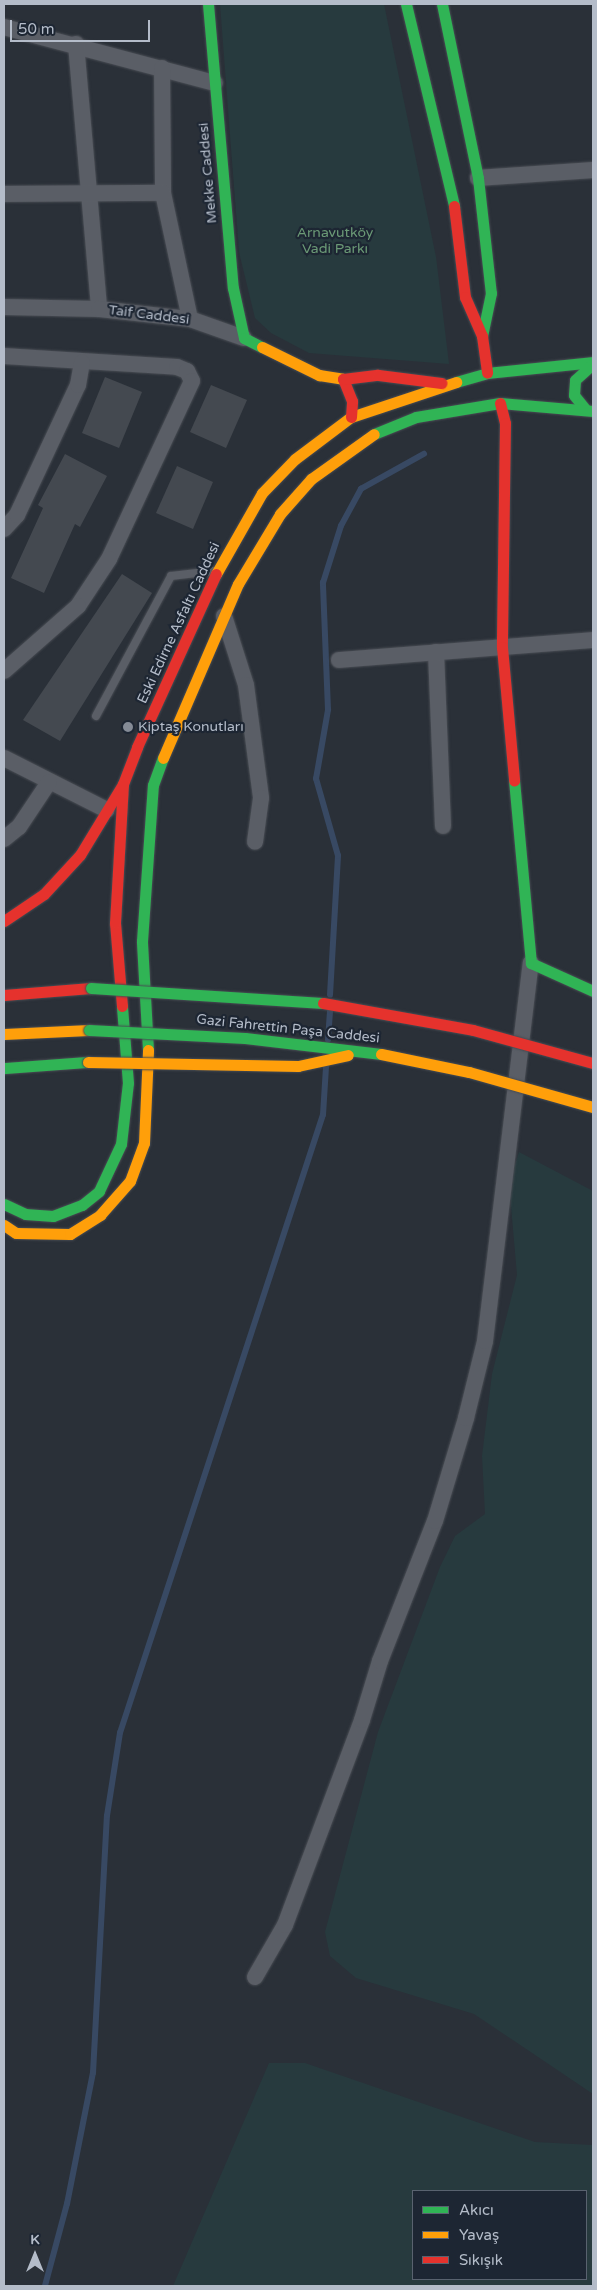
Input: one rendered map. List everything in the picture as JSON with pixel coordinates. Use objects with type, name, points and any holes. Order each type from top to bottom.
[{"type":"main road","name":"Mekke Caddesi","points":[[208,4],[233,288],[244,338]]},
{"type":"main road","points":[[406,4],[452,187],[464,296],[482,336],[487,373],[500,403],[505,423],[502,647],[530,963],[593,990]]},
{"type":"main road","points":[[442,4],[478,178],[491,293],[482,336]]},
{"type":"main road","name":"Taif Caddesi","points":[[244,338],[319,375],[343,379],[378,375],[444,383]]},
{"type":"main road","points":[[590,411],[574,394],[575,380],[581,370],[593,363]]},
{"type":"main road","name":"Eski Edirne Asfaltı Caddesi","points":[[123,784],[137,747],[217,571],[262,493],[295,459],[351,417],[444,383],[487,373],[593,363]]},
{"type":"main road","points":[[343,379],[352,401],[351,417]]},
{"type":"main road","points":[[4,1225],[16,1233],[48,1237],[70,1234],[100,1215],[130,1180],[144,1143],[150,1079],[142,942],[152,794],[163,758],[224,616],[280,514],[311,479],[363,439],[416,417],[500,403],[590,411]]},
{"type":"main road","points":[[4,921],[56,881],[80,855],[123,784]]},
{"type":"main road","points":[[4,1204],[25,1214],[54,1216],[82,1205],[99,1190],[121,1144],[128,1082],[115,923],[123,784]]},
{"type":"main road","name":"Gazi Fahrettin Paşa Caddesi","points":[[4,995],[91,988],[340,1004],[473,1030],[593,1063]]},
{"type":"main road","name":"Gazi Fahrettin Paşa Caddesi","points":[[4,1034],[89,1030],[236,1037],[368,1051],[468,1072],[593,1107]]},
{"type":"main road","points":[[4,1068],[88,1062],[298,1066],[368,1051]]},
{"type":"main road","points":[[4,1080],[22,1067]]},
{"type":"street","points":[[4,27],[76,44],[215,83]]},
{"type":"street","points":[[76,44],[86,196],[99,309]]},
{"type":"street","points":[[162,68],[163,193],[190,319]]},
{"type":"street","points":[[478,178],[593,170]]},
{"type":"street","points":[[4,194],[86,196],[163,193]]},
{"type":"street","name":"Taif Caddesi","points":[[4,306],[99,309],[190,319],[244,338]]},
{"type":"street","points":[[4,356],[177,367],[187,371],[192,386],[109,559],[78,606],[4,671]]},
{"type":"street","points":[[4,529],[17,515],[78,385],[82,362]]},
{"type":"street","points":[[224,616],[246,684],[261,798],[255,842]]},
{"type":"street","points":[[339,660],[593,640]]},
{"type":"street","points":[[436,652],[443,826]]},
{"type":"street","points":[[4,758],[106,810]]},
{"type":"street","points":[[4,839],[19,827],[49,782]]},
{"type":"street","points":[[255,1977],[285,1925],[435,1522],[466,1418],[485,1341],[530,963]]},
{"type":"lane","points":[[96,716],[171,576],[194,570],[217,571]]},
{"type":"green space","name":"Arnavutköy Vadi Parkı","points":[[220,4],[384,4],[436,257],[449,364],[309,353],[271,333],[255,318],[239,252]]},
{"type":"green space","points":[[519,1152],[593,1191],[593,2094],[474,2014],[356,1978],[330,1956],[325,1932],[378,1732],[440,1567],[455,1536],[485,1514],[482,1456],[492,1374],[517,1275],[509,1183]]},
{"type":"green space","points":[[269,2063],[305,2063],[535,2142],[593,2145],[593,2286],[173,2286]]},
{"type":"building","points":[[105,377],[142,392],[119,448],[82,433]]},
{"type":"building","points":[[211,385],[247,400],[226,448],[190,432]]},
{"type":"building","points":[[65,454],[107,476],[80,527],[75,524],[44,593],[11,578],[43,508],[38,505]]},
{"type":"building","points":[[177,466],[213,482],[193,529],[156,513]]},
{"type":"building","points":[[122,574],[152,593],[60,741],[23,720]]},
{"type":"waterway","points":[[330,995],[338,856],[316,779],[328,710],[323,583],[341,526],[361,489],[424,454]]},
{"type":"waterway","points":[[328,1040],[330,1010]]},
{"type":"waterway","points":[[45,2286],[67,2204],[93,2073],[107,1816],[120,1733],[323,1115],[326,1067]]},
{"type":"traffic: fast","points":[[208,4],[233,288],[244,338],[262,347]]},
{"type":"traffic: fast","points":[[406,4],[454,206]]},
{"type":"traffic: fast","points":[[442,4],[478,178],[491,293],[482,336]]},
{"type":"traffic: fast","points":[[456,382],[487,373],[593,362]]},
{"type":"traffic: fast","points":[[586,410],[574,395],[575,380],[593,364]]},
{"type":"traffic: fast","points":[[374,434],[416,417],[500,403],[593,411]]},
{"type":"traffic: fast","points":[[148,1050],[142,941],[153,785],[163,758]]},
{"type":"traffic: fast","points":[[514,780],[531,963],[593,991]]},
{"type":"traffic: fast","points":[[91,988],[323,1003]]},
{"type":"traffic: fast","points":[[4,1204],[25,1214],[53,1216],[82,1205],[99,1191],[121,1144],[128,1083],[122,1006]]},
{"type":"traffic: fast","points":[[89,1030],[245,1038],[381,1054]]},
{"type":"traffic: fast","points":[[4,1068],[88,1062]]},
{"type":"traffic: slow","points":[[262,347],[319,375],[343,379]]},
{"type":"traffic: slow","points":[[216,574],[262,493],[295,459],[351,417],[456,382]]},
{"type":"traffic: slow","points":[[163,758],[238,584],[280,514],[311,479],[374,434]]},
{"type":"traffic: slow","points":[[4,1034],[89,1030]]},
{"type":"traffic: slow","points":[[4,1225],[16,1233],[70,1234],[100,1215],[130,1181],[144,1143],[148,1050]]},
{"type":"traffic: slow","points":[[381,1054],[469,1072],[593,1107]]},
{"type":"traffic: slow","points":[[88,1062],[298,1066],[348,1055]]},
{"type":"traffic: jam","points":[[454,206],[465,297],[482,336],[487,373]]},
{"type":"traffic: jam","points":[[351,417],[352,401],[343,379],[378,375],[441,383]]},
{"type":"traffic: jam","points":[[500,403],[505,423],[502,647],[514,780]]},
{"type":"traffic: jam","points":[[137,747],[216,574]]},
{"type":"traffic: jam","points":[[4,921],[44,894],[80,855],[123,784],[137,747]]},
{"type":"traffic: jam","points":[[122,1006],[115,923],[123,784]]},
{"type":"traffic: jam","points":[[4,995],[91,988]]},
{"type":"traffic: jam","points":[[323,1003],[473,1030],[593,1063]]},
{"type":"place","name":"Kiptaş Konutları","points":[[128,727]]}]
